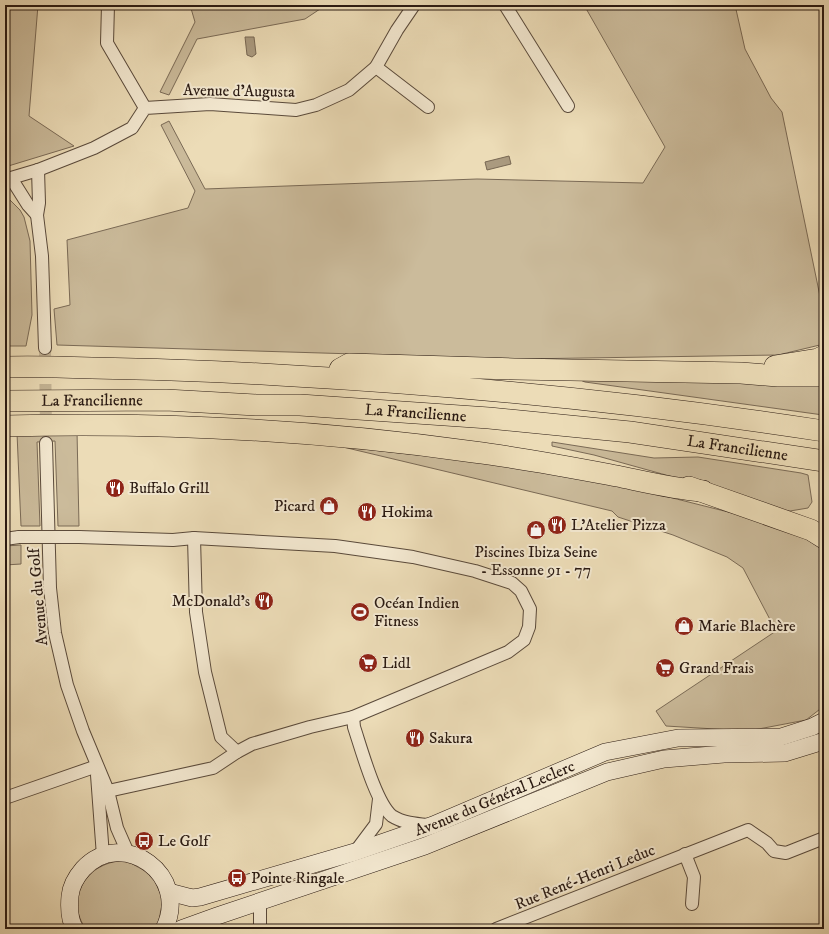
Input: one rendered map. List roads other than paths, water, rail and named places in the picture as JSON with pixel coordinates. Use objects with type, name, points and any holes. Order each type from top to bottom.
[{"type":"highway","points":[[741,373],[758,367],[788,365],[818,359],[824,356]]},
{"type":"highway","points":[[326,377],[349,364],[824,376]]},
{"type":"highway","name":"La Francilienne","points":[[5,367],[171,369],[326,377],[634,405],[824,431]]},
{"type":"highway","name":"La Francilienne","points":[[5,401],[166,400],[256,405],[300,405],[513,421],[630,432],[824,461]]},
{"type":"highway","points":[[256,405],[274,417],[473,438],[538,450],[638,472],[703,491],[810,530],[824,538]]},
{"type":"highway","points":[[5,426],[165,426],[278,431],[391,441],[483,453],[572,468],[677,489],[703,491]]},
{"type":"main road","name":"Avenue du Général Leclerc","points":[[169,892],[192,898],[200,897],[355,852],[433,825],[605,752],[678,738],[781,737],[812,727],[824,721]]},
{"type":"main road","name":"Avenue du Général Leclerc","points":[[181,929],[426,846],[607,772],[664,759],[724,754],[784,753],[824,741]]},
{"type":"main road","points":[[74,928],[69,907],[70,891],[77,876],[88,863],[103,856],[115,853],[128,853],[147,860],[161,874],[169,892],[171,908],[168,922],[164,929]]},
{"type":"street","points":[[37,215],[8,178],[38,170],[94,148],[132,128],[145,108],[108,44],[108,5]]},
{"type":"street","name":"Avenue d'Augusta","points":[[145,108],[210,104],[296,110],[316,105],[349,90],[376,67],[397,30],[414,5]]},
{"type":"street","points":[[505,5],[568,106]]},
{"type":"street","points":[[376,67],[428,108]]},
{"type":"street","points":[[38,170],[39,203],[37,215],[42,256],[45,348]]},
{"type":"street","name":"Avenue du Golf","points":[[46,443],[50,588],[55,633],[67,685],[82,731],[108,791],[117,828],[128,853]]},
{"type":"street","points":[[5,539],[19,537],[173,540],[194,538],[335,546],[413,557],[512,583],[521,591],[530,609],[529,627],[524,640],[508,652],[353,717],[295,731],[252,744],[213,768],[108,791]]},
{"type":"street","points":[[194,538],[196,612],[205,672],[221,737],[238,752]]},
{"type":"street","points":[[353,717],[354,727],[379,799],[392,815],[410,823],[433,825]]},
{"type":"street","points":[[5,798],[97,766],[103,856]]},
{"type":"street","points":[[355,852],[376,824],[379,799]]},
{"type":"street","name":"Rue René-Henri Leduc","points":[[496,929],[748,830],[767,843],[774,851],[786,853],[824,838]]},
{"type":"street","points":[[685,854],[694,877],[692,904]]},
{"type":"street","points":[[260,901],[260,929]]},
{"type":"tunnel","points":[[45,348],[46,430]]},
{"type":"place","name":"Buffalo Grill","points":[[115,488]]},
{"type":"place","name":"Picard","points":[[329,506]]},
{"type":"place","name":"Hokima","points":[[367,512]]},
{"type":"place","name":"L’Atelier Pizza","points":[[557,525]]},
{"type":"place","name":"Piscines Ibiza Seine - Essonne 91 - 77","points":[[536,530]]},
{"type":"place","name":"McDonald's","points":[[264,601]]},
{"type":"place","name":"Océan Indien Fitness","points":[[360,612]]},
{"type":"place","name":"Marie Blachère","points":[[684,626]]},
{"type":"place","name":"Lidl","points":[[368,663]]},
{"type":"place","name":"Grand Frais","points":[[665,668]]},
{"type":"place","name":"Sakura","points":[[415,738]]},
{"type":"place","name":"Le Golf","points":[[144,841]]},
{"type":"place","name":"Pointe Ringale","points":[[237,878]]}]
